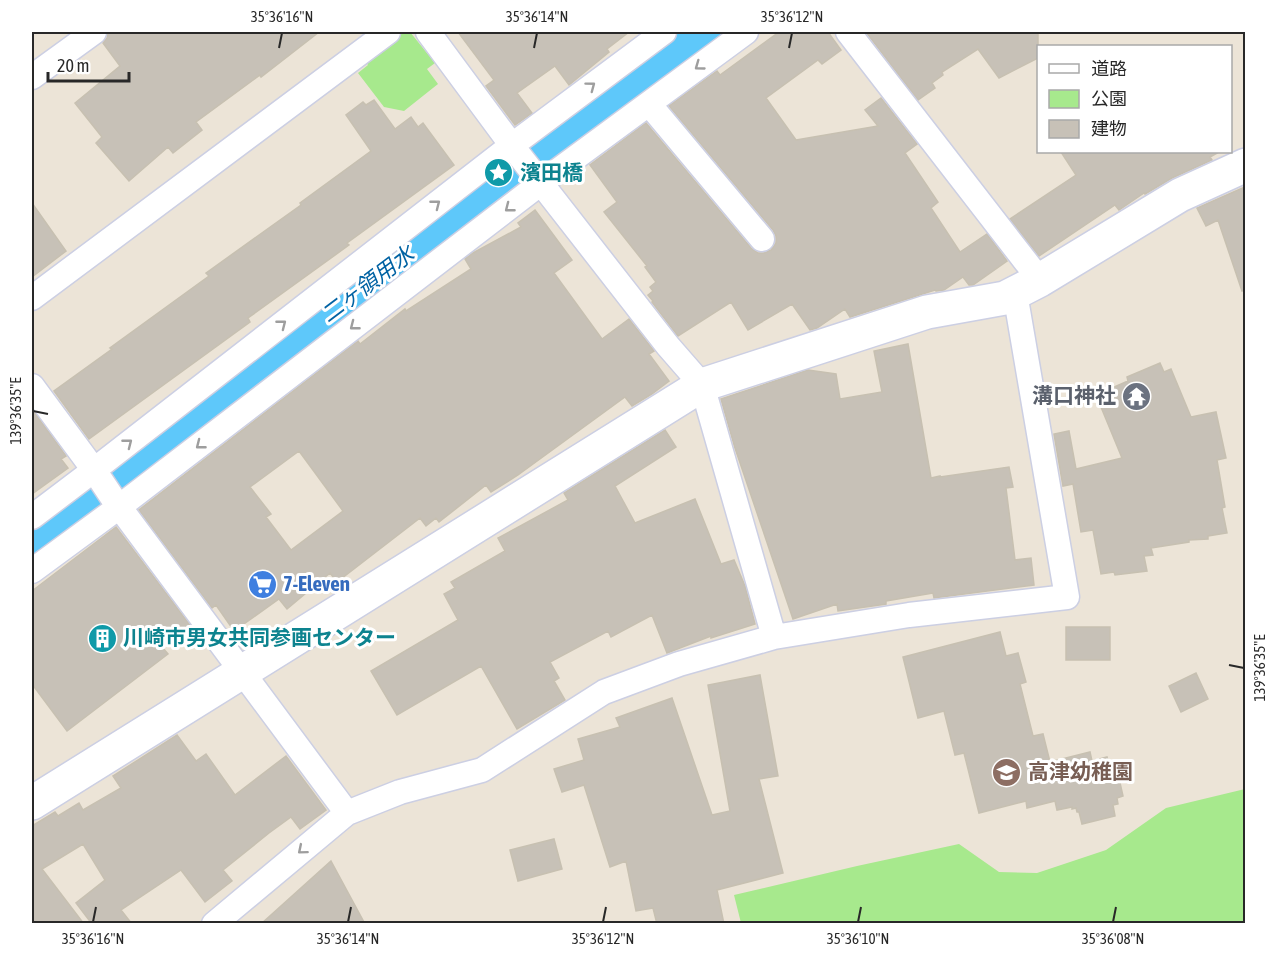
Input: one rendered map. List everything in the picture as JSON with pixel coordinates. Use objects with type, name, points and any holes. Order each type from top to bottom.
[{"type":"street","points":[[32,77],[94,32]]},
{"type":"street","points":[[32,298],[388,32]]},
{"type":"street","points":[[428,32],[515,151],[668,346],[702,385],[774,638]]},
{"type":"street","points":[[32,571],[106,488],[515,151],[664,32]]},
{"type":"street","points":[[32,517],[106,488],[538,179],[649,104],[746,32]]},
{"type":"street","points":[[214,924],[347,813],[400,792],[483,770],[604,692],[679,664],[774,638],[909,615],[1067,597],[1027,286],[848,32]]},
{"type":"street","points":[[649,104],[762,239]]},
{"type":"street","points":[[32,803],[702,385],[927,312],[1005,298],[1180,195],[1245,165]]},
{"type":"street","points":[[32,386],[347,813]]},
{"type":"green space","points":[[397,32],[410,32],[435,63],[427,69],[438,84],[404,111],[384,107],[358,73],[368,65],[363,58]]},
{"type":"green space","points":[[1245,789],[1245,923],[741,923],[734,895],[959,844],[999,872],[1037,873],[1106,850],[1166,808]]},
{"type":"building","points":[[108,32],[319,32],[261,77],[260,75],[196,122],[202,130],[173,153],[168,147],[129,181],[96,143],[102,137],[75,103],[120,66],[103,43]]},
{"type":"building","points":[[458,32],[629,32],[607,49],[609,52],[569,85],[555,66],[517,93],[532,113],[515,125],[486,86],[494,80]]},
{"type":"building","points":[[779,32],[828,32],[841,50],[822,64],[818,60],[766,98],[796,140],[878,126],[865,110],[881,98],[917,144],[905,153],[938,202],[931,208],[960,252],[987,234],[1007,261],[973,285],[969,285],[963,277],[944,290],[935,290],[850,317],[845,309],[817,328],[810,330],[792,304],[748,330],[731,302],[678,336],[648,295],[653,291],[650,287],[656,282],[645,267],[647,266],[604,212],[617,202],[590,165],[646,123],[751,248],[758,253],[771,250],[776,243],[773,230],[669,106],[717,71],[720,75]]},
{"type":"building","points":[[866,32],[1038,32],[1037,59],[999,78],[978,49],[942,72],[943,75],[932,83],[935,88],[918,100]]},
{"type":"building","points":[[374,100],[395,129],[411,117],[418,127],[423,123],[454,165],[248,318],[250,322],[89,439],[54,391],[209,276],[206,273],[301,205],[300,203],[371,151],[346,115],[363,102],[366,105]]},
{"type":"building","points":[[1062,153],[1217,153],[1210,157],[1212,160],[1144,193],[1119,210],[1115,205],[1039,256],[1010,219],[1076,175]]},
{"type":"building","points":[[1245,187],[1245,290],[1242,291],[1218,220],[1206,226],[1197,208]]},
{"type":"building","points":[[32,203],[66,251],[32,277]]},
{"type":"building","points":[[535,210],[572,260],[554,273],[602,339],[629,319],[654,351],[649,354],[669,381],[632,406],[625,397],[518,475],[491,492],[486,485],[439,522],[436,518],[426,526],[420,518],[337,582],[330,573],[287,609],[279,599],[234,631],[216,605],[212,608],[139,510],[358,341],[360,344],[405,309],[406,311],[471,269],[465,259],[521,227],[518,223]],"holes":[[[299,451],[343,511],[291,550],[266,517],[271,514],[250,487]]]},
{"type":"building","points":[[908,344],[931,478],[1009,467],[1013,487],[1006,488],[1015,560],[1031,558],[1034,585],[934,598],[933,593],[886,601],[886,604],[838,611],[837,604],[793,619],[735,448],[721,399],[808,370],[836,374],[840,399],[882,392],[874,351]]},
{"type":"building","points":[[1160,363],[1164,372],[1171,369],[1191,417],[1216,412],[1226,458],[1217,460],[1227,533],[1208,536],[1208,539],[1189,540],[1189,542],[1151,548],[1153,555],[1144,556],[1147,571],[1115,575],[1114,572],[1101,574],[1093,530],[1081,532],[1073,484],[1063,486],[1054,434],[1069,431],[1076,469],[1122,458],[1096,395],[1128,381],[1127,377]]},
{"type":"building","points":[[32,409],[66,456],[61,459],[68,468],[32,494]]},
{"type":"building","points":[[665,430],[676,447],[615,486],[635,523],[695,499],[721,564],[734,560],[745,586],[755,624],[711,638],[711,636],[667,653],[652,615],[611,637],[608,631],[550,662],[559,678],[554,681],[565,700],[517,729],[481,666],[397,715],[371,671],[458,620],[444,594],[455,588],[451,582],[505,551],[498,538],[568,500],[564,493]]},
{"type":"building","name":"川崎市男女共同参画センター","points":[[116,527],[190,625],[162,647],[168,654],[67,731],[32,684],[32,591]]},
{"type":"building","points":[[1066,627],[1110,627],[1110,660],[1066,660]]},
{"type":"building","points":[[1000,632],[1006,656],[1018,653],[1026,682],[1020,684],[1033,736],[1043,734],[1050,762],[1090,752],[1092,761],[1107,757],[1110,767],[1116,765],[1123,796],[1117,798],[1118,804],[1113,805],[1115,816],[1082,824],[1076,808],[1057,810],[1055,801],[1027,808],[1026,801],[979,813],[964,753],[955,755],[944,711],[918,718],[903,657]]},
{"type":"building","points":[[1196,673],[1208,699],[1181,712],[1169,686]]},
{"type":"building","points":[[760,675],[778,776],[759,779],[783,873],[717,890],[724,924],[657,924],[653,908],[636,911],[626,861],[610,867],[584,785],[562,792],[554,769],[584,760],[578,739],[620,727],[616,718],[672,698],[712,815],[730,811],[708,685]]},
{"type":"building","points":[[177,735],[196,761],[206,754],[235,795],[286,756],[326,810],[300,829],[291,817],[269,833],[223,870],[232,881],[205,902],[181,870],[121,910],[132,924],[92,924],[76,903],[105,880],[83,844],[42,869],[84,924],[32,924],[32,826],[55,812],[58,816],[79,803],[83,810],[121,788],[113,776]]},
{"type":"building","points":[[554,839],[562,869],[518,881],[510,850]]},
{"type":"building","points":[[331,861],[365,924],[261,924]]},
{"type":"waterway","name":"二ヶ領用水","points":[[32,537],[703,32]]},
{"type":"place","name":"濱田橋","points":[[499,173]]},
{"type":"place","name":"溝口神社","points":[[1137,396]]},
{"type":"place","name":"7-Eleven","points":[[262,584]]},
{"type":"place","name":"川崎市男女共同参画センター","points":[[102,638]]},
{"type":"place","name":"高津幼稚園","points":[[1007,772]]}]
